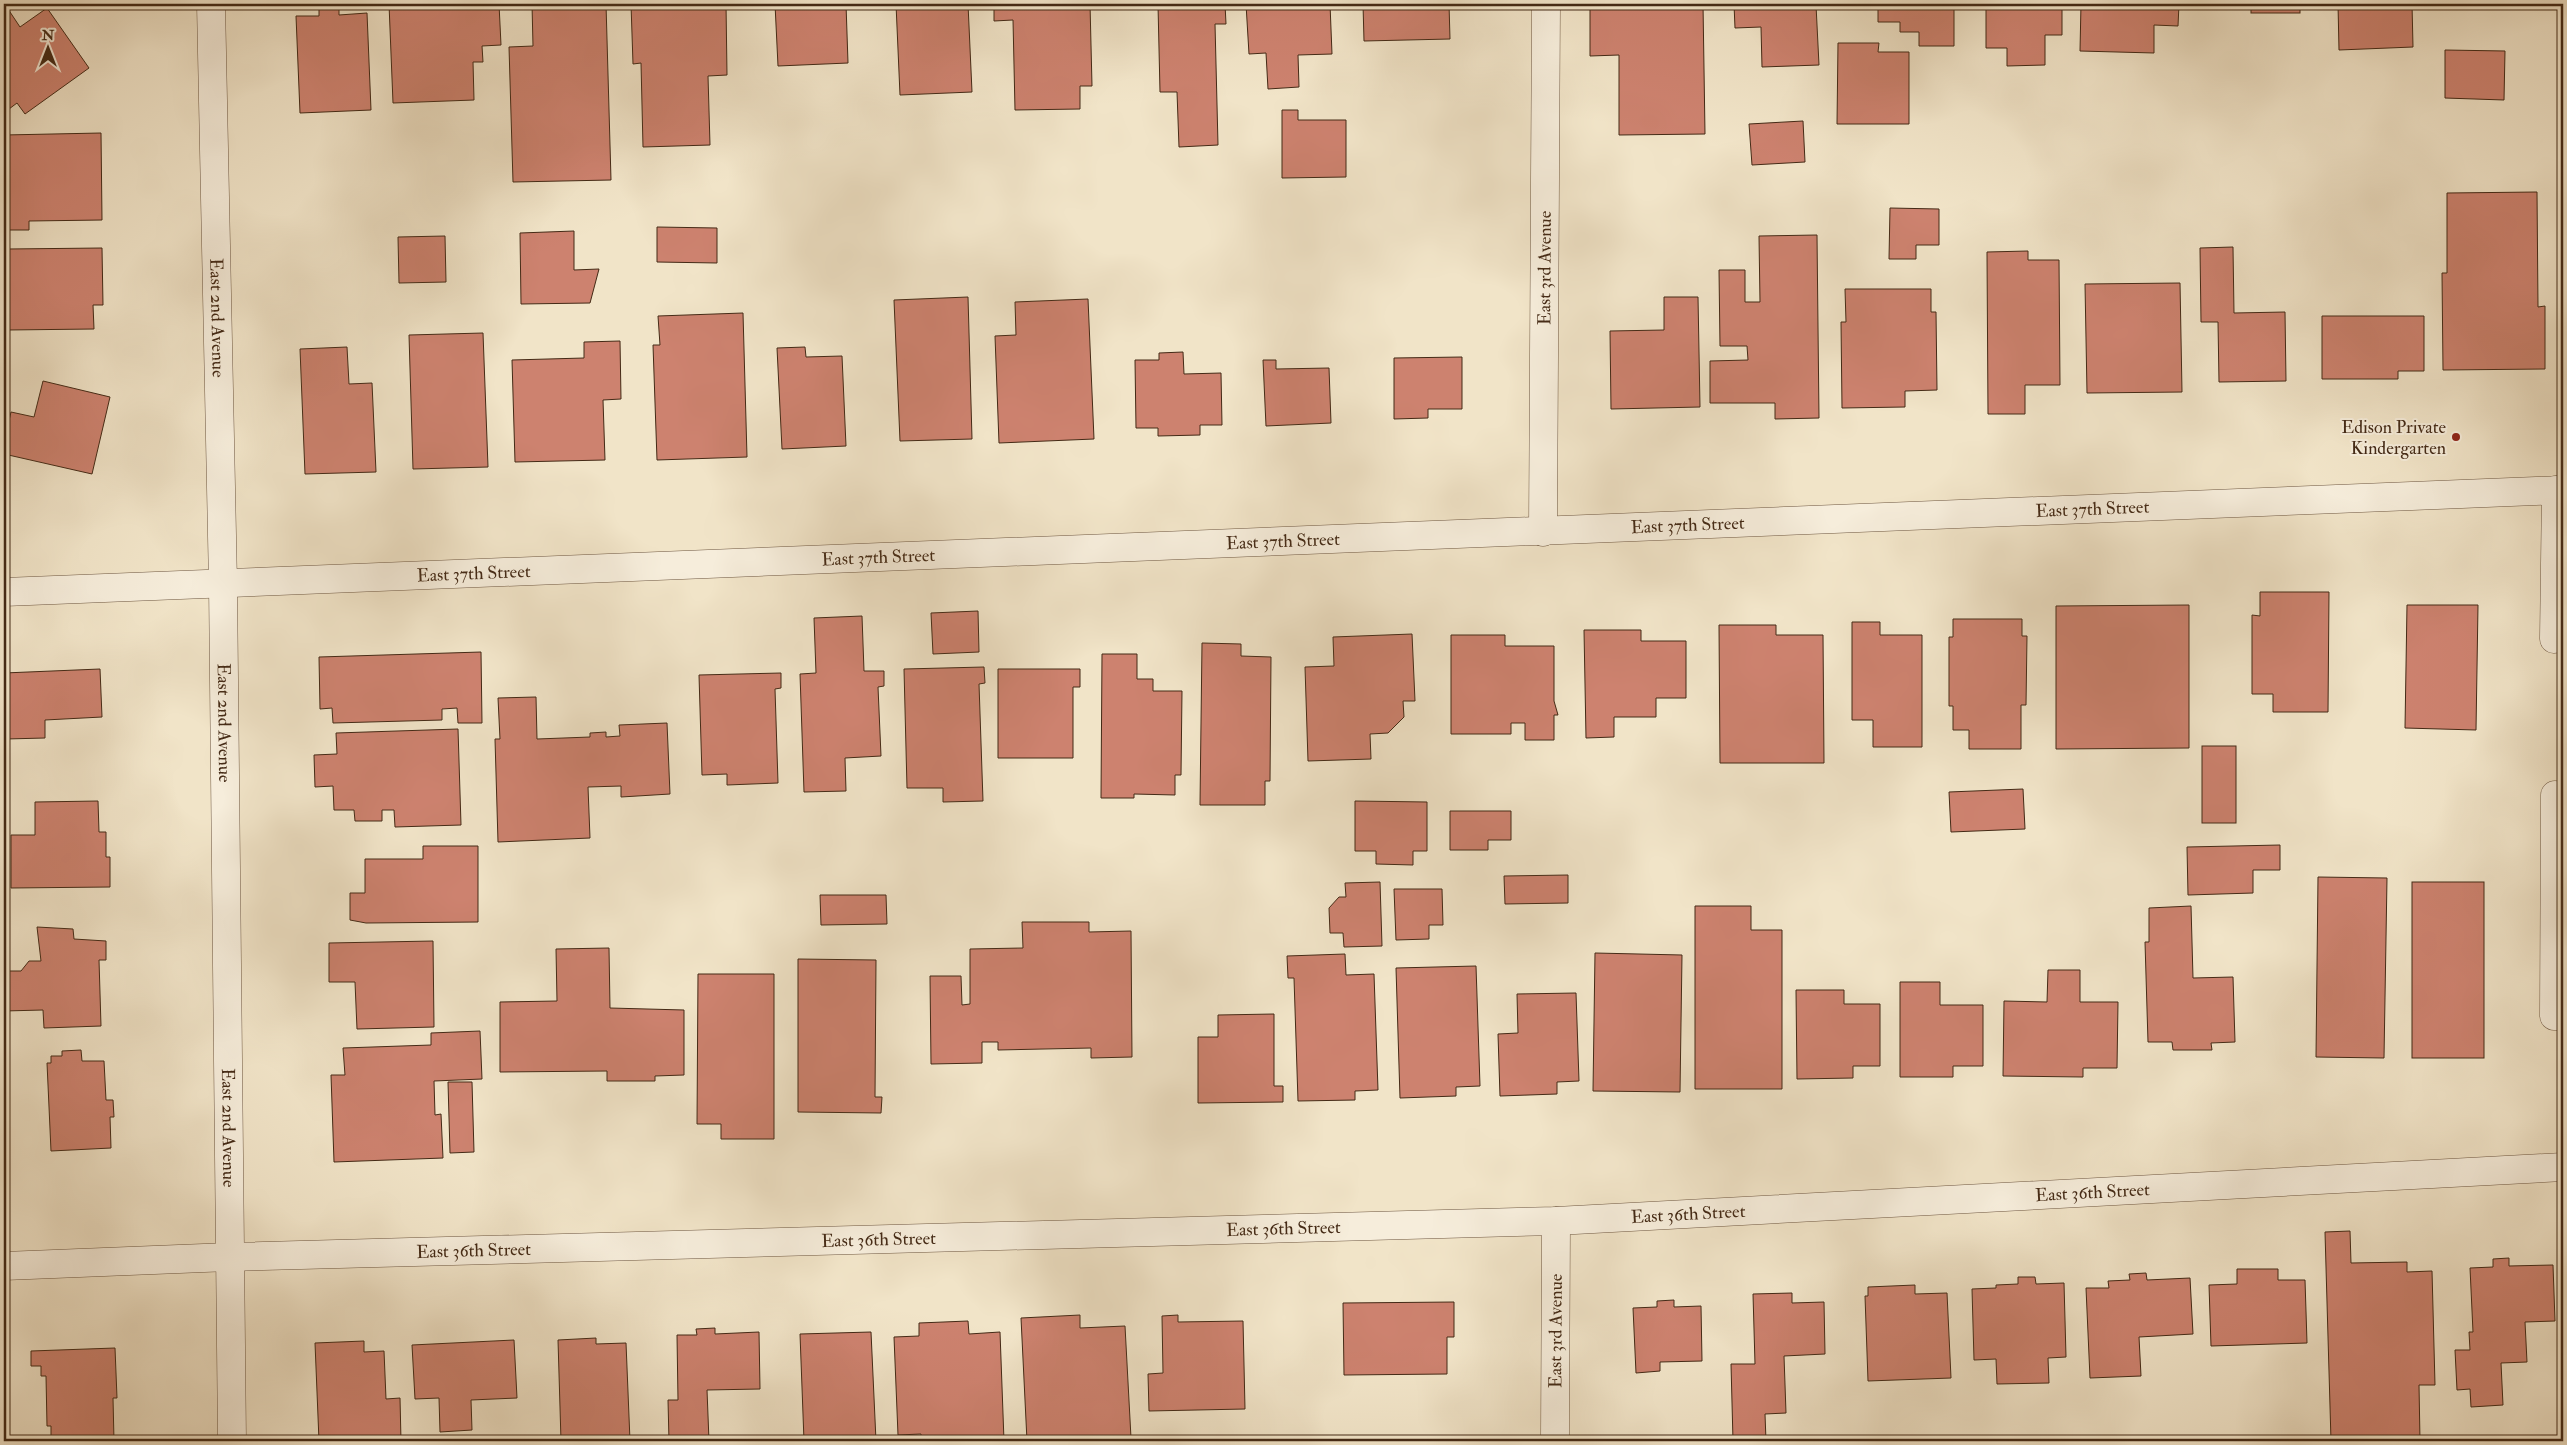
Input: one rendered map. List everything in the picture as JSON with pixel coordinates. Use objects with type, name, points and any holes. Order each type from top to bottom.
[{"type":"street","name":"East 2nd Avenue","points":[[211,4],[223,584],[232,1441]]},
{"type":"street","name":"East 3rd Avenue","points":[[1543,532],[1546,4]]},
{"type":"street","name":"East 37th Street","points":[[4,592],[2560,490]]},
{"type":"street","points":[[2554,639],[2560,490]]},
{"type":"street","points":[[2555,795],[2554,1016],[2563,1016]]},
{"type":"street","name":"East 36th Street","points":[[4,1266],[229,1257],[1556,1221],[2563,1167]]},
{"type":"street","name":"East 3rd Avenue","points":[[1555,1441],[1556,1221]]},
{"type":"building","points":[[389,4],[499,4],[501,45],[482,46],[483,62],[473,62],[474,100],[393,103]]},
{"type":"building","points":[[532,4],[606,4],[611,180],[513,182],[509,47],[533,46]]},
{"type":"building","points":[[631,4],[726,4],[727,75],[708,76],[710,145],[643,147],[641,63],[633,64]]},
{"type":"building","points":[[775,4],[846,4],[848,63],[778,66]]},
{"type":"building","points":[[896,4],[968,4],[972,92],[900,95]]},
{"type":"building","points":[[994,4],[1090,4],[1092,86],[1080,86],[1080,109],[1015,110],[1013,20],[994,21]]},
{"type":"building","points":[[1116,4],[1225,4],[1226,24],[1215,24],[1218,145],[1179,147],[1177,92],[1160,92],[1158,5],[1116,6]]},
{"type":"building","points":[[1246,4],[1330,4],[1332,54],[1298,55],[1299,87],[1268,89],[1266,53],[1249,54]]},
{"type":"building","points":[[1363,4],[1449,4],[1450,39],[1364,41]]},
{"type":"building","points":[[1590,4],[1703,4],[1705,134],[1619,135],[1619,55],[1590,56]]},
{"type":"building","points":[[1734,4],[1816,5],[1819,65],[1762,67],[1761,27],[1735,28]]},
{"type":"building","points":[[1878,4],[1954,4],[1954,46],[1919,46],[1919,32],[1900,32],[1900,22],[1878,22]]},
{"type":"building","points":[[1986,4],[2062,4],[2062,35],[2045,35],[2045,65],[2007,66],[2007,48],[1986,48]]},
{"type":"building","points":[[2081,4],[2179,4],[2178,26],[2154,25],[2154,53],[2080,51]]},
{"type":"building","points":[[2251,4],[2300,4],[2300,13],[2251,13]]},
{"type":"building","points":[[2338,4],[2412,4],[2413,47],[2339,50]]},
{"type":"building","points":[[2473,4],[2523,4],[2523,7],[2473,7]]},
{"type":"building","points":[[339,7],[339,15],[367,13],[371,110],[300,113],[296,16],[319,16],[319,8]]},
{"type":"building","points":[[47,8],[89,68],[25,114],[17,103],[5,112],[4,12],[8,9],[20,27]]},
{"type":"building","points":[[1838,43],[1879,43],[1878,52],[1909,52],[1909,124],[1837,124]]},
{"type":"building","points":[[2445,50],[2505,51],[2504,100],[2445,98]]},
{"type":"building","points":[[1282,110],[1298,110],[1298,120],[1346,120],[1346,177],[1282,178]]},
{"type":"building","points":[[1803,121],[1805,162],[1752,165],[1749,124]]},
{"type":"building","points":[[101,133],[102,220],[29,221],[29,230],[4,230],[4,135]]},
{"type":"building","points":[[2537,192],[2538,307],[2545,306],[2545,369],[2443,370],[2442,273],[2447,273],[2447,193]]},
{"type":"building","points":[[1890,208],[1939,209],[1939,245],[1916,245],[1916,259],[1889,259]]},
{"type":"building","points":[[657,227],[717,228],[717,263],[657,262]]},
{"type":"building","points":[[574,231],[574,270],[599,269],[590,303],[521,304],[520,233]]},
{"type":"building","points":[[1817,235],[1819,418],[1775,419],[1775,403],[1710,403],[1710,361],[1748,360],[1747,346],[1720,346],[1719,270],[1745,270],[1745,302],[1760,302],[1759,236]]},
{"type":"building","points":[[445,236],[446,282],[399,283],[398,237]]},
{"type":"building","points":[[2233,247],[2234,313],[2285,312],[2286,381],[2219,382],[2218,322],[2201,322],[2200,248]]},
{"type":"building","points":[[102,248],[103,305],[93,305],[94,329],[8,330],[8,249]]},
{"type":"building","points":[[2028,251],[2028,260],[2059,260],[2060,385],[2025,385],[2025,414],[1988,414],[1987,252]]},
{"type":"building","points":[[2180,283],[2182,392],[2087,393],[2085,284]]},
{"type":"building","points":[[1845,289],[1931,289],[1931,312],[1936,312],[1937,390],[1905,391],[1905,407],[1842,408],[1841,322],[1846,322]]},
{"type":"building","points":[[968,297],[972,439],[900,441],[894,300]]},
{"type":"building","points":[[1664,297],[1698,297],[1700,407],[1611,409],[1610,331],[1664,330]]},
{"type":"building","points":[[1088,299],[1094,439],[999,443],[995,336],[1016,335],[1015,302]]},
{"type":"building","points":[[743,313],[747,457],[657,460],[653,345],[660,345],[658,316]]},
{"type":"building","points":[[2322,316],[2424,316],[2424,371],[2398,371],[2398,379],[2322,379]]},
{"type":"building","points":[[483,333],[488,467],[413,469],[409,335]]},
{"type":"building","points":[[620,341],[621,399],[603,400],[605,460],[515,462],[512,360],[584,358],[584,342]]},
{"type":"building","points":[[347,347],[349,384],[372,383],[376,472],[305,474],[300,349]]},
{"type":"building","points":[[805,347],[806,357],[842,356],[846,446],[782,449],[777,348]]},
{"type":"building","points":[[1183,352],[1184,374],[1221,373],[1222,425],[1200,425],[1200,435],[1158,436],[1158,428],[1136,428],[1135,360],[1159,360],[1159,353]]},
{"type":"building","points":[[1462,357],[1462,409],[1428,409],[1428,418],[1394,419],[1394,358]]},
{"type":"building","points":[[1263,360],[1276,360],[1276,369],[1329,368],[1331,423],[1266,426]]},
{"type":"building","points":[[43,381],[110,397],[92,474],[4,454],[4,425],[8,425],[11,412],[34,417]]},
{"type":"building","points":[[2260,592],[2329,592],[2328,712],[2273,712],[2273,694],[2252,694],[2252,615],[2260,616]]},
{"type":"building","points":[[2189,605],[2189,748],[2056,749],[2056,606]]},
{"type":"building","points":[[2407,605],[2478,605],[2476,730],[2405,728]]},
{"type":"building","points":[[978,611],[979,652],[933,654],[931,613]]},
{"type":"building","points":[[862,616],[864,671],[884,671],[884,686],[878,687],[881,756],[845,758],[846,791],[804,792],[800,674],[816,673],[814,618]]},
{"type":"building","points":[[1953,619],[2022,619],[2022,636],[2027,636],[2026,705],[2021,705],[2021,749],[1969,749],[1969,730],[1953,730],[1953,706],[1949,706],[1949,637],[1953,637]]},
{"type":"building","points":[[1852,622],[1880,622],[1880,635],[1922,635],[1922,747],[1873,747],[1873,720],[1852,720]]},
{"type":"building","points":[[1719,625],[1776,625],[1776,635],[1823,635],[1824,763],[1720,763]]},
{"type":"building","points":[[1584,630],[1641,630],[1641,641],[1686,641],[1686,698],[1656,698],[1656,717],[1614,717],[1614,737],[1586,738]]},
{"type":"building","points":[[1412,634],[1415,701],[1403,701],[1404,717],[1388,733],[1370,734],[1371,759],[1308,761],[1305,667],[1334,666],[1333,637]]},
{"type":"building","points":[[1451,635],[1505,635],[1505,646],[1554,646],[1554,701],[1558,715],[1554,715],[1554,740],[1525,740],[1525,723],[1511,723],[1511,734],[1451,734]]},
{"type":"building","points":[[1202,643],[1241,644],[1241,656],[1271,657],[1270,781],[1265,781],[1265,805],[1200,805]]},
{"type":"building","points":[[481,652],[482,723],[458,723],[457,708],[442,709],[442,720],[333,723],[332,708],[320,709],[319,657]]},
{"type":"building","points":[[1102,654],[1137,654],[1137,679],[1153,679],[1153,691],[1182,691],[1181,775],[1175,775],[1175,795],[1134,794],[1134,798],[1101,798]]},
{"type":"building","points":[[984,667],[985,683],[979,684],[983,801],[943,802],[943,788],[907,788],[904,669]]},
{"type":"building","points":[[100,669],[102,717],[45,720],[45,738],[6,739],[7,753],[4,753],[4,673]]},
{"type":"building","points":[[998,669],[1080,669],[1080,687],[1073,687],[1073,758],[998,758]]},
{"type":"building","points":[[781,673],[781,688],[775,689],[778,783],[727,785],[727,774],[702,775],[699,675]]},
{"type":"building","points":[[536,697],[537,739],[590,737],[590,733],[606,732],[606,737],[620,736],[619,725],[667,723],[670,794],[621,797],[621,786],[588,787],[590,838],[498,842],[495,739],[500,739],[498,698]]},
{"type":"building","points":[[458,729],[461,825],[395,827],[394,810],[382,810],[382,821],[355,821],[354,810],[334,810],[333,786],[315,787],[314,755],[337,754],[336,733]]},
{"type":"building","points":[[2202,746],[2236,746],[2236,823],[2202,823]]},
{"type":"building","points":[[2023,789],[2025,829],[1951,832],[1949,792]]},
{"type":"building","points":[[98,801],[99,832],[106,832],[106,857],[110,857],[110,887],[11,888],[11,835],[35,835],[35,802]]},
{"type":"building","points":[[1355,801],[1427,802],[1427,851],[1413,851],[1413,865],[1376,864],[1376,851],[1355,851]]},
{"type":"building","points":[[1450,811],[1511,811],[1511,840],[1488,840],[1488,850],[1450,850]]},
{"type":"building","points":[[2280,845],[2280,870],[2253,870],[2253,893],[2188,895],[2187,847]]},
{"type":"building","points":[[423,846],[478,846],[478,922],[366,923],[350,920],[350,893],[365,893],[365,859],[423,859]]},
{"type":"building","points":[[1568,875],[1568,903],[1505,904],[1504,876]]},
{"type":"building","points":[[2318,877],[2387,878],[2384,1058],[2316,1057]]},
{"type":"building","points":[[1380,882],[1382,946],[1344,947],[1343,933],[1330,933],[1329,908],[1339,897],[1346,897],[1345,883]]},
{"type":"building","points":[[2412,882],[2484,882],[2484,1058],[2412,1058]]},
{"type":"building","points":[[1394,889],[1442,889],[1443,925],[1429,925],[1429,939],[1396,940]]},
{"type":"building","points":[[820,895],[886,895],[887,924],[821,925]]},
{"type":"building","points":[[1695,906],[1751,906],[1751,930],[1782,930],[1782,1089],[1695,1089]]},
{"type":"building","points":[[2191,906],[2193,978],[2233,977],[2235,1042],[2211,1043],[2212,1050],[2173,1050],[2172,1042],[2148,1042],[2145,942],[2149,942],[2149,908]]},
{"type":"building","points":[[1022,922],[1089,922],[1089,932],[1131,931],[1132,1057],[1091,1058],[1091,1048],[998,1050],[998,1042],[982,1042],[982,1063],[931,1064],[930,976],[961,976],[962,1005],[970,1004],[970,949],[1023,948]]},
{"type":"building","points":[[37,927],[73,929],[74,939],[106,941],[106,960],[99,960],[101,1026],[44,1028],[43,1010],[4,1011],[4,971],[21,971],[29,961],[41,961]]},
{"type":"building","points":[[433,941],[434,1027],[357,1029],[355,982],[329,982],[329,943]]},
{"type":"building","points":[[609,948],[610,1008],[684,1010],[684,1075],[655,1076],[655,1081],[607,1081],[607,1071],[500,1072],[500,1002],[557,1001],[556,949]]},
{"type":"building","points":[[1595,953],[1682,955],[1680,1092],[1593,1091]]},
{"type":"building","points":[[1345,954],[1346,975],[1374,974],[1378,1090],[1355,1091],[1355,1100],[1298,1101],[1294,978],[1288,978],[1287,956]]},
{"type":"building","points":[[798,959],[876,960],[875,1097],[882,1097],[881,1113],[798,1112]]},
{"type":"building","points":[[1476,966],[1480,1086],[1456,1087],[1456,1096],[1400,1098],[1396,968]]},
{"type":"building","points":[[2048,970],[2080,970],[2080,1002],[2118,1002],[2117,1068],[2083,1068],[2083,1077],[2003,1076],[2004,1001],[2047,1002]]},
{"type":"building","points":[[698,974],[774,974],[774,1139],[721,1139],[721,1124],[697,1124]]},
{"type":"building","points":[[1900,982],[1940,982],[1940,1005],[1983,1005],[1983,1066],[1953,1066],[1953,1077],[1900,1077]]},
{"type":"building","points":[[1796,990],[1844,990],[1844,1004],[1880,1004],[1880,1066],[1853,1066],[1853,1078],[1797,1079]]},
{"type":"building","points":[[1576,993],[1579,1081],[1557,1082],[1557,1094],[1500,1096],[1498,1034],[1518,1033],[1517,994]]},
{"type":"building","points":[[1274,1014],[1274,1086],[1283,1086],[1283,1102],[1198,1103],[1198,1037],[1218,1037],[1218,1015]]},
{"type":"building","points":[[480,1031],[482,1079],[434,1081],[435,1115],[441,1114],[443,1158],[334,1162],[331,1075],[345,1075],[343,1048],[431,1045],[431,1033]]},
{"type":"building","points":[[81,1050],[82,1061],[104,1061],[106,1100],[113,1100],[114,1117],[110,1117],[111,1148],[51,1151],[47,1063],[51,1063],[51,1056],[62,1056],[62,1051]]},
{"type":"building","points":[[448,1082],[472,1082],[474,1152],[450,1153]]},
{"type":"building","points":[[2350,1231],[2351,1263],[2407,1262],[2407,1272],[2432,1271],[2435,1385],[2419,1385],[2420,1441],[2331,1441],[2325,1232]]},
{"type":"building","points":[[2509,1258],[2509,1266],[2553,1265],[2555,1321],[2525,1322],[2527,1362],[2501,1363],[2503,1405],[2471,1407],[2470,1389],[2457,1390],[2455,1350],[2470,1350],[2469,1332],[2473,1332],[2470,1268],[2493,1267],[2493,1259]]},
{"type":"building","points":[[2237,1269],[2278,1269],[2278,1280],[2305,1280],[2307,1343],[2211,1346],[2209,1285],[2237,1284]]},
{"type":"building","points":[[2146,1273],[2147,1280],[2190,1278],[2193,1334],[2139,1337],[2141,1376],[2090,1378],[2086,1288],[2109,1288],[2108,1281],[2130,1280],[2129,1274]]},
{"type":"building","points":[[2018,1277],[2035,1277],[2036,1284],[2064,1283],[2066,1357],[2048,1358],[2049,1383],[1997,1384],[1996,1359],[1974,1360],[1972,1289],[1996,1288],[1996,1285],[2018,1284]]},
{"type":"building","points":[[1915,1285],[1915,1294],[1947,1293],[1951,1378],[1868,1381],[1865,1296],[1868,1296],[1868,1287]]},
{"type":"building","points":[[1792,1293],[1792,1303],[1824,1302],[1825,1354],[1784,1356],[1786,1413],[1765,1414],[1766,1441],[1733,1441],[1731,1364],[1755,1364],[1753,1294]]},
{"type":"building","points":[[1674,1300],[1674,1307],[1701,1306],[1702,1361],[1660,1362],[1660,1371],[1636,1373],[1633,1308],[1657,1307],[1657,1301]]},
{"type":"building","points":[[1454,1302],[1454,1337],[1447,1337],[1447,1374],[1344,1375],[1343,1303]]},
{"type":"building","points":[[1080,1315],[1080,1328],[1125,1326],[1131,1438],[1027,1441],[1021,1318]]},
{"type":"building","points":[[1178,1315],[1178,1322],[1243,1321],[1245,1409],[1149,1411],[1148,1374],[1163,1373],[1162,1316]]},
{"type":"building","points":[[968,1321],[969,1334],[1000,1332],[1004,1441],[921,1441],[921,1434],[898,1435],[894,1337],[919,1336],[919,1323]]},
{"type":"building","points":[[715,1328],[715,1334],[759,1332],[760,1389],[707,1390],[709,1441],[669,1441],[668,1400],[678,1400],[677,1335],[697,1335],[696,1329]]},
{"type":"building","points":[[871,1332],[876,1441],[804,1441],[800,1334]]},
{"type":"building","points":[[596,1338],[596,1344],[626,1343],[630,1441],[561,1441],[558,1340]]},
{"type":"building","points":[[514,1340],[517,1398],[471,1400],[472,1430],[440,1432],[439,1398],[415,1399],[412,1345]]},
{"type":"building","points":[[364,1341],[364,1352],[384,1351],[386,1399],[400,1398],[401,1441],[319,1441],[315,1343]]},
{"type":"building","points":[[115,1348],[117,1398],[113,1398],[114,1441],[51,1441],[51,1426],[47,1426],[46,1376],[41,1376],[41,1366],[31,1366],[31,1351]]},
{"type":"place","name":"Edison Private Kindergarten","points":[[2456,437]]}]
